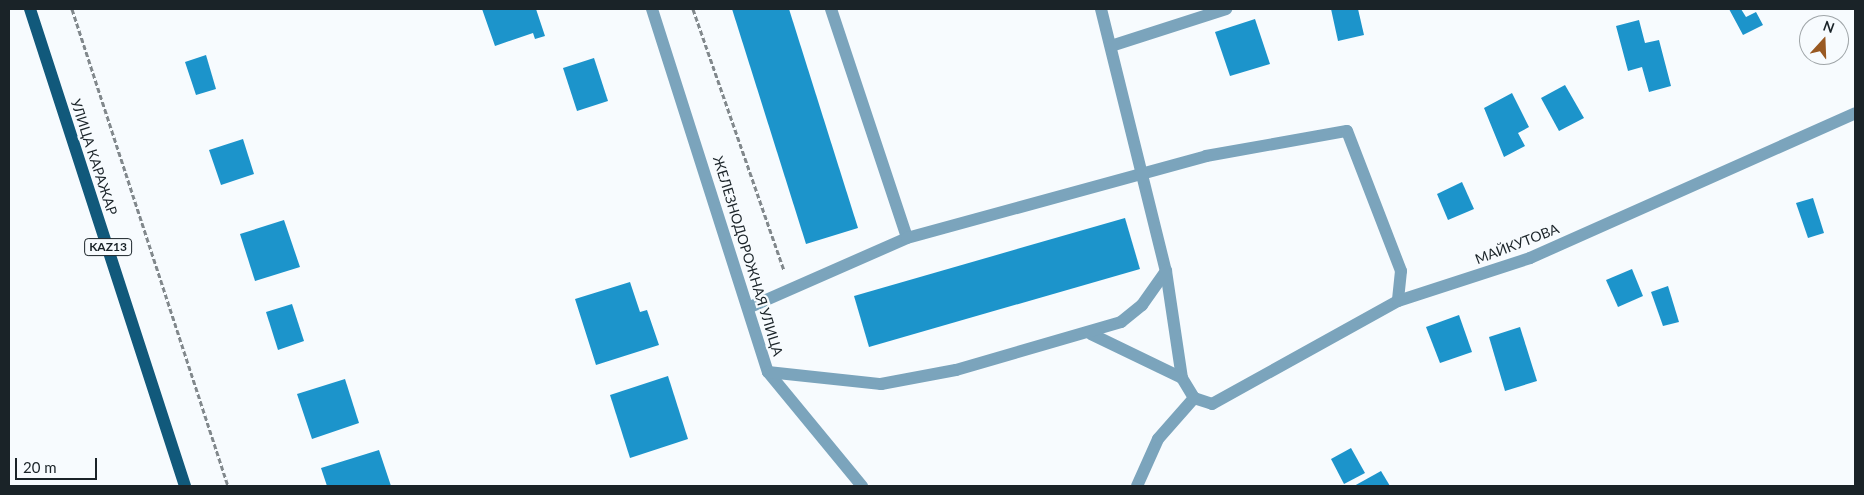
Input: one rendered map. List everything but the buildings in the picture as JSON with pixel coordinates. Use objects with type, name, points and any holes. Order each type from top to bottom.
[{"type":"main road","name":"УЛИЦА КАРАЖАР","points":[[30,9],[185,486]]},
{"type":"street","name":"ЖЕЛЕЗНОДОРОЖНАЯ УЛИЦА","points":[[652,9],[750,307],[768,372],[862,486]]},
{"type":"street","points":[[831,9],[907,238]]},
{"type":"street","points":[[1102,9],[1166,271],[1182,378],[1194,398],[1158,439],[1137,486]]},
{"type":"street","points":[[1110,46],[1226,9]]},
{"type":"street","name":"МАЙКУТОВА","points":[[1194,398],[1212,404],[1398,301],[1530,258],[1855,113]]},
{"type":"street","points":[[750,307],[907,238],[1144,177],[1206,156],[1347,131],[1400,271],[1398,301]]},
{"type":"street","points":[[768,372],[881,384],[1091,334],[1121,322],[1142,305],[1166,271]]},
{"type":"street","points":[[1091,334],[1182,378]]},
{"type":"path","points":[[72,9],[228,486]]},
{"type":"path","points":[[693,9],[790,290]]}]
